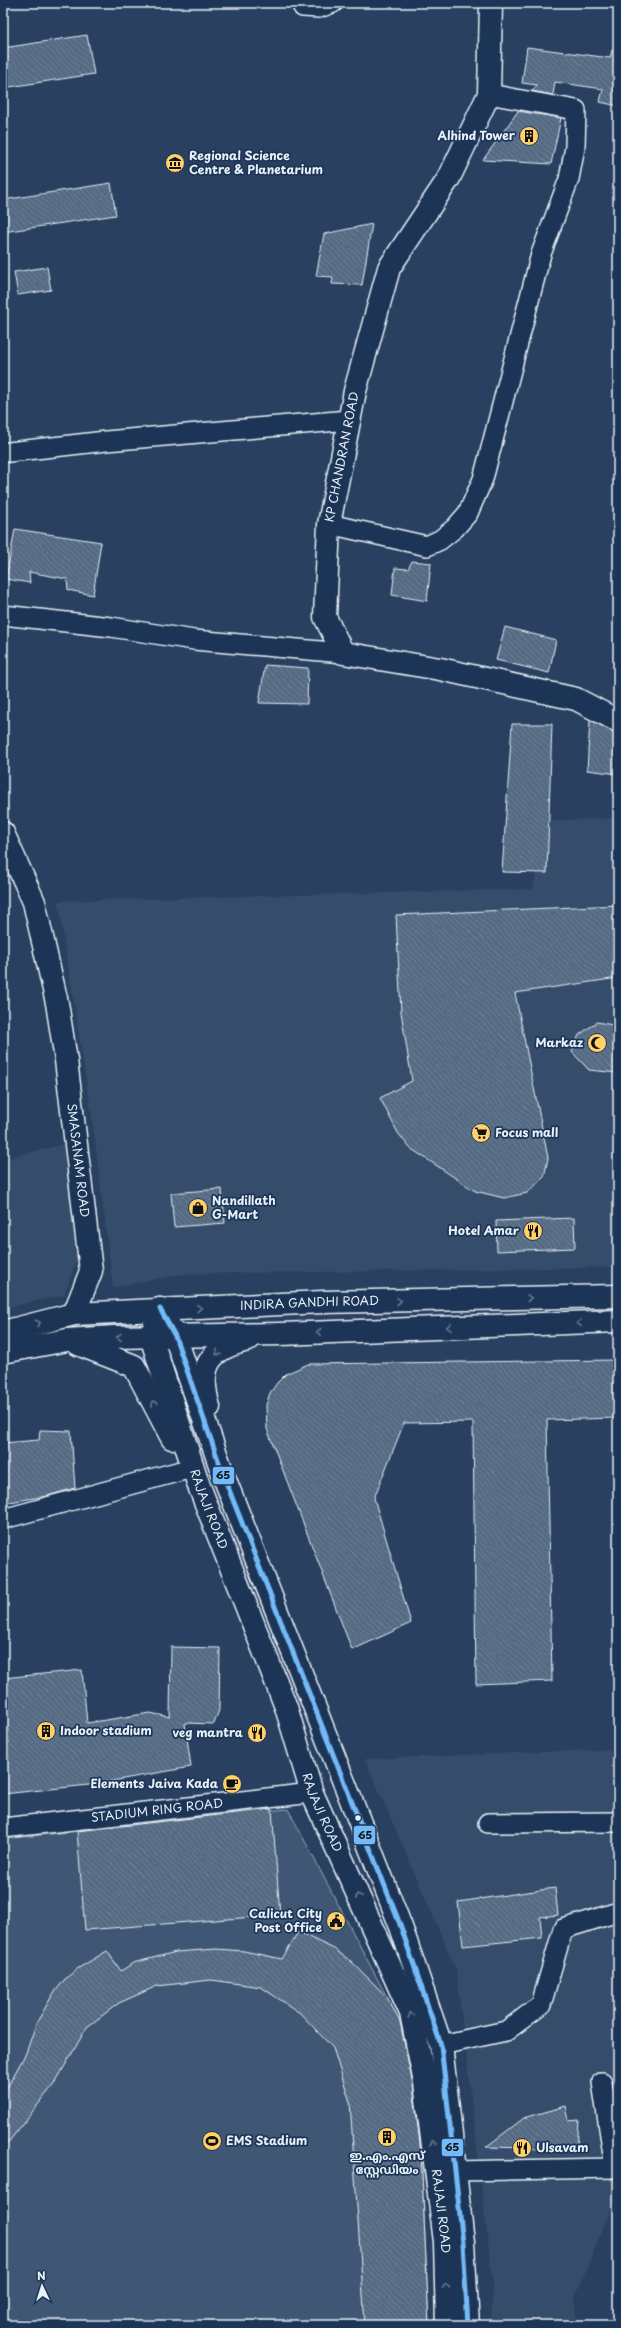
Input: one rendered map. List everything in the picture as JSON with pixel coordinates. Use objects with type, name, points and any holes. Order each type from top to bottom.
[{"type":"main road","name":"KP CHANDRAN ROAD","points":[[343,653],[325,617],[329,524],[355,391],[389,268],[448,178],[489,94],[491,3]]},
{"type":"main road","points":[[343,653],[440,669],[576,700],[618,721]]},
{"type":"main road","name":"SMASANAM ROAD","points":[[3,833],[34,902],[57,1003],[91,1271],[74,1314]]},
{"type":"main road","name":"INDIRA GANDHI ROAD","points":[[3,1332],[74,1314],[323,1302],[618,1296]]},
{"type":"main road","points":[[160,1310],[175,1336],[224,1477],[401,1927],[441,2045],[463,2243],[468,2325]]},
{"type":"main road","points":[[151,1337],[160,1310]]},
{"type":"main road","points":[[3,1352],[67,1340],[281,1334],[618,1321]]},
{"type":"main road","points":[[224,1477],[214,1425],[204,1389],[206,1367],[217,1353],[230,1345],[281,1334]]},
{"type":"main road","name":"RAJAJI ROAD","points":[[151,1337],[194,1478],[286,1707],[312,1793],[411,2013],[425,2083],[445,2242],[447,2325]]},
{"type":"main road","points":[[67,1340],[134,1366],[194,1478]]},
{"type":"street","points":[[301,3],[303,7],[318,8],[333,3]]},
{"type":"street","points":[[329,524],[427,546],[440,540],[455,528],[468,513],[483,479],[522,320],[541,254],[569,179],[576,147],[576,110],[489,94]]},
{"type":"street","points":[[9,452],[106,441],[349,420]]},
{"type":"street","points":[[3,615],[111,627],[194,640],[343,653]]},
{"type":"street","points":[[3,1519],[194,1478]]},
{"type":"street","name":"STADIUM RING ROAD","points":[[3,1828],[312,1793]]},
{"type":"street","points":[[488,1823],[618,1822]]},
{"type":"street","points":[[441,2045],[506,2030],[541,2005],[563,1929],[618,1912]]},
{"type":"street","points":[[455,2171],[615,2168],[602,2082]]},
{"type":"shaded area","points":[[618,818],[618,1267],[183,1274],[113,1287],[93,1124],[58,901],[533,889],[546,821]]},
{"type":"shaded area","points":[[65,1144],[80,1252],[64,1295],[3,1308],[3,1159]]},
{"type":"shaded area","points":[[618,1749],[618,2192],[574,2299],[578,2325],[491,2325],[493,2284],[456,1969],[365,1759]]},
{"type":"shaded area","name":"EMS Stadium","points":[[288,1809],[400,2022],[418,2081],[429,2325],[3,2325],[3,1839]]},
{"type":"building","points":[[87,35],[94,74],[3,88],[3,48]]},
{"type":"building","points":[[527,47],[610,58],[612,50],[618,51],[618,106],[600,102],[603,89],[555,82],[553,95],[532,91],[537,85],[522,83]]},
{"type":"building","name":"Alhind Tower","points":[[518,111],[561,118],[551,164],[483,160]]},
{"type":"building","points":[[111,183],[116,215],[3,232],[3,200]]},
{"type":"building","points":[[372,224],[362,285],[332,284],[333,277],[316,276],[324,234]]},
{"type":"building","points":[[47,267],[51,290],[18,295],[14,272]]},
{"type":"building","points":[[15,529],[101,542],[93,595],[68,590],[67,579],[29,572],[30,583],[6,579]]},
{"type":"building","points":[[412,561],[431,563],[427,601],[392,595],[395,568],[408,569]]},
{"type":"building","points":[[505,627],[556,640],[549,673],[496,660]]},
{"type":"building","points":[[265,665],[308,668],[307,704],[259,703]]},
{"type":"building","points":[[590,720],[618,733],[618,774],[587,770]]},
{"type":"building","points":[[512,724],[552,724],[547,873],[502,872]]},
{"type":"building","points":[[618,905],[618,978],[515,993],[548,1158],[544,1177],[527,1193],[504,1198],[475,1191],[410,1148],[398,1133],[380,1098],[412,1081],[401,1012],[396,915]]},
{"type":"building","name":"Markaz","points":[[597,1022],[618,1026],[618,1073],[589,1070],[572,1052],[579,1035]]},
{"type":"building","name":"Nandillath G-Mart","points":[[222,1189],[225,1223],[174,1227],[171,1193]]},
{"type":"building","points":[[574,1218],[575,1248],[497,1251],[496,1221]]},
{"type":"building","points":[[618,1360],[618,1418],[547,1420],[552,1681],[476,1684],[473,1422],[404,1423],[374,1498],[411,1623],[352,1650],[267,1429],[266,1405],[270,1393],[277,1383],[286,1374],[308,1364]]},
{"type":"building","points":[[40,1430],[71,1431],[75,1488],[47,1496],[3,1503],[3,1443],[39,1440]]},
{"type":"building","points":[[171,1647],[220,1648],[219,1710],[214,1724],[185,1723],[191,1767],[89,1785],[3,1794],[3,1678],[82,1670],[87,1723],[150,1713],[170,1717]]},
{"type":"building","points":[[272,1809],[280,1915],[85,1930],[77,1831]]},
{"type":"building","points":[[555,1888],[558,1915],[540,1917],[542,1938],[463,1946],[458,1902]]},
{"type":"building","name":"ഇ.എം.എസ് സ്റ്റേഡിയം","points":[[298,1932],[334,1949],[352,1962],[387,1997],[400,2022],[413,2085],[421,2153],[429,2325],[365,2325],[350,2102],[333,2048],[300,2013],[261,1987],[211,1980],[157,1986],[119,2003],[87,2027],[55,2083],[3,2149],[3,2095],[26,2053],[36,2024],[53,1994],[65,1979],[77,1969],[107,1951],[121,1971],[133,1963],[176,1952],[216,1949],[244,1951],[282,1959]]},
{"type":"building","points":[[566,2106],[569,2121],[579,2120],[577,2149],[486,2147],[524,2118]]},
{"type":"transit line","name":"65","points":[[160,1309],[175,1336],[224,1477],[401,1927],[441,2045],[463,2243],[468,2325]]},
{"type":"place","name":"Alhind Tower","points":[[529,136]]},
{"type":"place","name":"Regional Science Centre & Planetarium","points":[[175,163]]},
{"type":"place","name":"Markaz","points":[[597,1043]]},
{"type":"place","name":"Focus mall","points":[[481,1133]]},
{"type":"place","name":"Nandillath G-Mart","points":[[198,1208]]},
{"type":"place","name":"Hotel Amar","points":[[533,1231]]},
{"type":"place","name":"Indoor stadium","points":[[46,1731]]},
{"type":"place","name":"veg mantra","points":[[257,1733]]},
{"type":"place","name":"Elements Jaiva Kada","points":[[232,1784]]},
{"type":"place","name":"Calicut City Post Office","points":[[336,1921]]},
{"type":"place","name":"ഇ.എം.എസ് സ്റ്റേഡിയം","points":[[387,2137]]},
{"type":"place","name":"EMS Stadium","points":[[212,2141]]},
{"type":"place","name":"Ulsavam","points":[[522,2148]]}]
